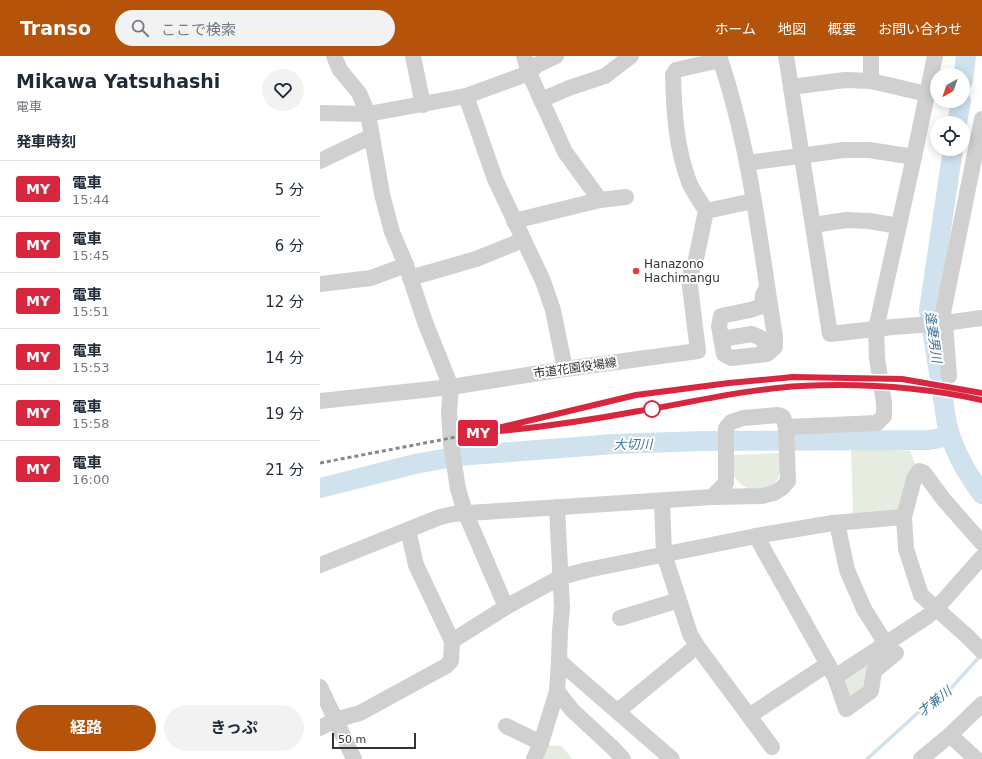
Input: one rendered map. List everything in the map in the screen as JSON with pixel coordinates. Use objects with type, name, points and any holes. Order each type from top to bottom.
[{"type":"street","points":[[334,56],[340,70],[359,93],[368,114],[382,194],[392,232],[451,387],[449,413],[451,444],[458,489],[465,512],[506,607]]},
{"type":"street","points":[[413,56],[423,105]]},
{"type":"street","points":[[524,56],[529,73],[565,152],[600,200]]},
{"type":"street","points":[[320,113],[368,114],[466,96],[529,73],[537,65],[556,56]]},
{"type":"street","points":[[541,100],[605,76],[631,56]]},
{"type":"street","points":[[786,56],[830,334],[982,318]]},
{"type":"street","points":[[870,81],[871,56]]},
{"type":"street","points":[[786,426],[878,423],[884,416],[884,404],[877,358],[876,329],[935,56]]},
{"type":"street","points":[[753,201],[706,212],[690,183],[680,152],[674,116],[673,75],[676,70],[720,58],[747,163],[767,287],[767,311],[775,337],[775,346],[767,354],[732,358],[724,354],[719,326],[721,316],[750,310],[767,311]]},
{"type":"street","points":[[791,87],[845,80],[870,81],[927,94]]},
{"type":"street","points":[[466,96],[495,179],[543,281],[554,310],[565,369]]},
{"type":"street","points":[[949,376],[942,322],[943,313],[976,183],[982,120]]},
{"type":"street","points":[[320,161],[372,136]]},
{"type":"street","points":[[747,163],[844,150],[869,150],[914,157]]},
{"type":"street","points":[[514,221],[600,200],[626,196]]},
{"type":"street","name":"市道花園役場線","points":[[320,401],[451,387],[565,369],[698,351],[689,278],[696,259],[706,212]]},
{"type":"street","points":[[812,225],[847,220],[869,221],[899,226]]},
{"type":"street","points":[[320,284],[371,278],[476,259],[523,240]]},
{"type":"street","points":[[721,339],[752,334],[761,338],[770,351]]},
{"type":"street","points":[[320,565],[440,516],[465,512],[712,497],[762,496],[774,493],[782,488],[788,481],[786,426],[784,417],[778,415],[743,418],[731,422],[726,428],[726,483],[712,497]]},
{"type":"street","points":[[982,543],[944,500],[924,473],[919,471],[914,479],[904,517],[906,549],[921,596],[982,651]]},
{"type":"street","points":[[726,483],[743,496]]},
{"type":"street","points":[[662,501],[664,554],[690,634],[697,646],[772,747]]},
{"type":"street","points":[[534,759],[541,743],[557,691],[562,608],[557,507]]},
{"type":"street","points":[[452,641],[506,607],[561,577],[587,570],[756,536],[837,523],[904,517]]},
{"type":"street","points":[[837,523],[847,570],[855,590],[864,609],[891,648]]},
{"type":"street","points":[[320,728],[335,720],[360,713],[446,666],[451,661],[452,641],[416,565],[408,530]]},
{"type":"street","points":[[756,536],[831,671],[846,709],[871,691],[874,671],[891,648],[936,609],[982,557]]},
{"type":"street","points":[[620,618],[679,600]]},
{"type":"street","points":[[618,711],[697,646]]},
{"type":"street","points":[[749,716],[831,671],[891,648]]},
{"type":"street","points":[[559,660],[672,759]]},
{"type":"street","points":[[320,687],[351,758]]},
{"type":"street","points":[[557,691],[572,710],[624,759]]},
{"type":"street","points":[[921,759],[982,704]]},
{"type":"street","points":[[506,726],[541,743]]},
{"type":"street","points":[[950,734],[976,759]]},
{"type":"shaded area","points":[[851,446],[910,451],[916,465],[901,514],[853,516]]},
{"type":"shaded area","points":[[780,453],[781,465],[777,480],[765,489],[751,489],[744,486],[738,481],[732,472],[733,455]]},
{"type":"shaded area","points":[[890,645],[869,689],[848,705],[838,678]]},
{"type":"shaded area","points":[[544,745],[562,746],[572,759],[538,759]]},
{"type":"waterway","name":"逢妻男川","points":[[965,68],[966,56]]},
{"type":"waterway","name":"逢妻男川","points":[[958,116],[960,108]]},
{"type":"waterway","name":"逢妻男川","points":[[952,156],[929,310],[947,424],[961,461],[982,494]]},
{"type":"waterway","name":"大切川","points":[[320,488],[415,464],[459,456],[614,444],[703,441],[929,440],[950,436]]},
{"type":"waterway","name":"才兼川","points":[[867,759],[932,700],[945,695],[980,656]]},
{"type":"railway","points":[[320,463],[477,433],[636,395],[729,383],[793,377],[902,379],[982,393]]},
{"type":"railway","points":[[515,430],[638,411],[732,394],[801,386],[866,385],[903,387],[949,393],[982,400]]},
{"type":"train","name":"MY","points":[[982,393],[902,379],[793,377],[729,383],[636,395],[477,433],[519,430],[732,394],[800,386],[866,385],[903,387],[949,393],[982,400]]},
{"type":"place","name":"Hanazono Hachimangu","points":[[636,271]]}]
